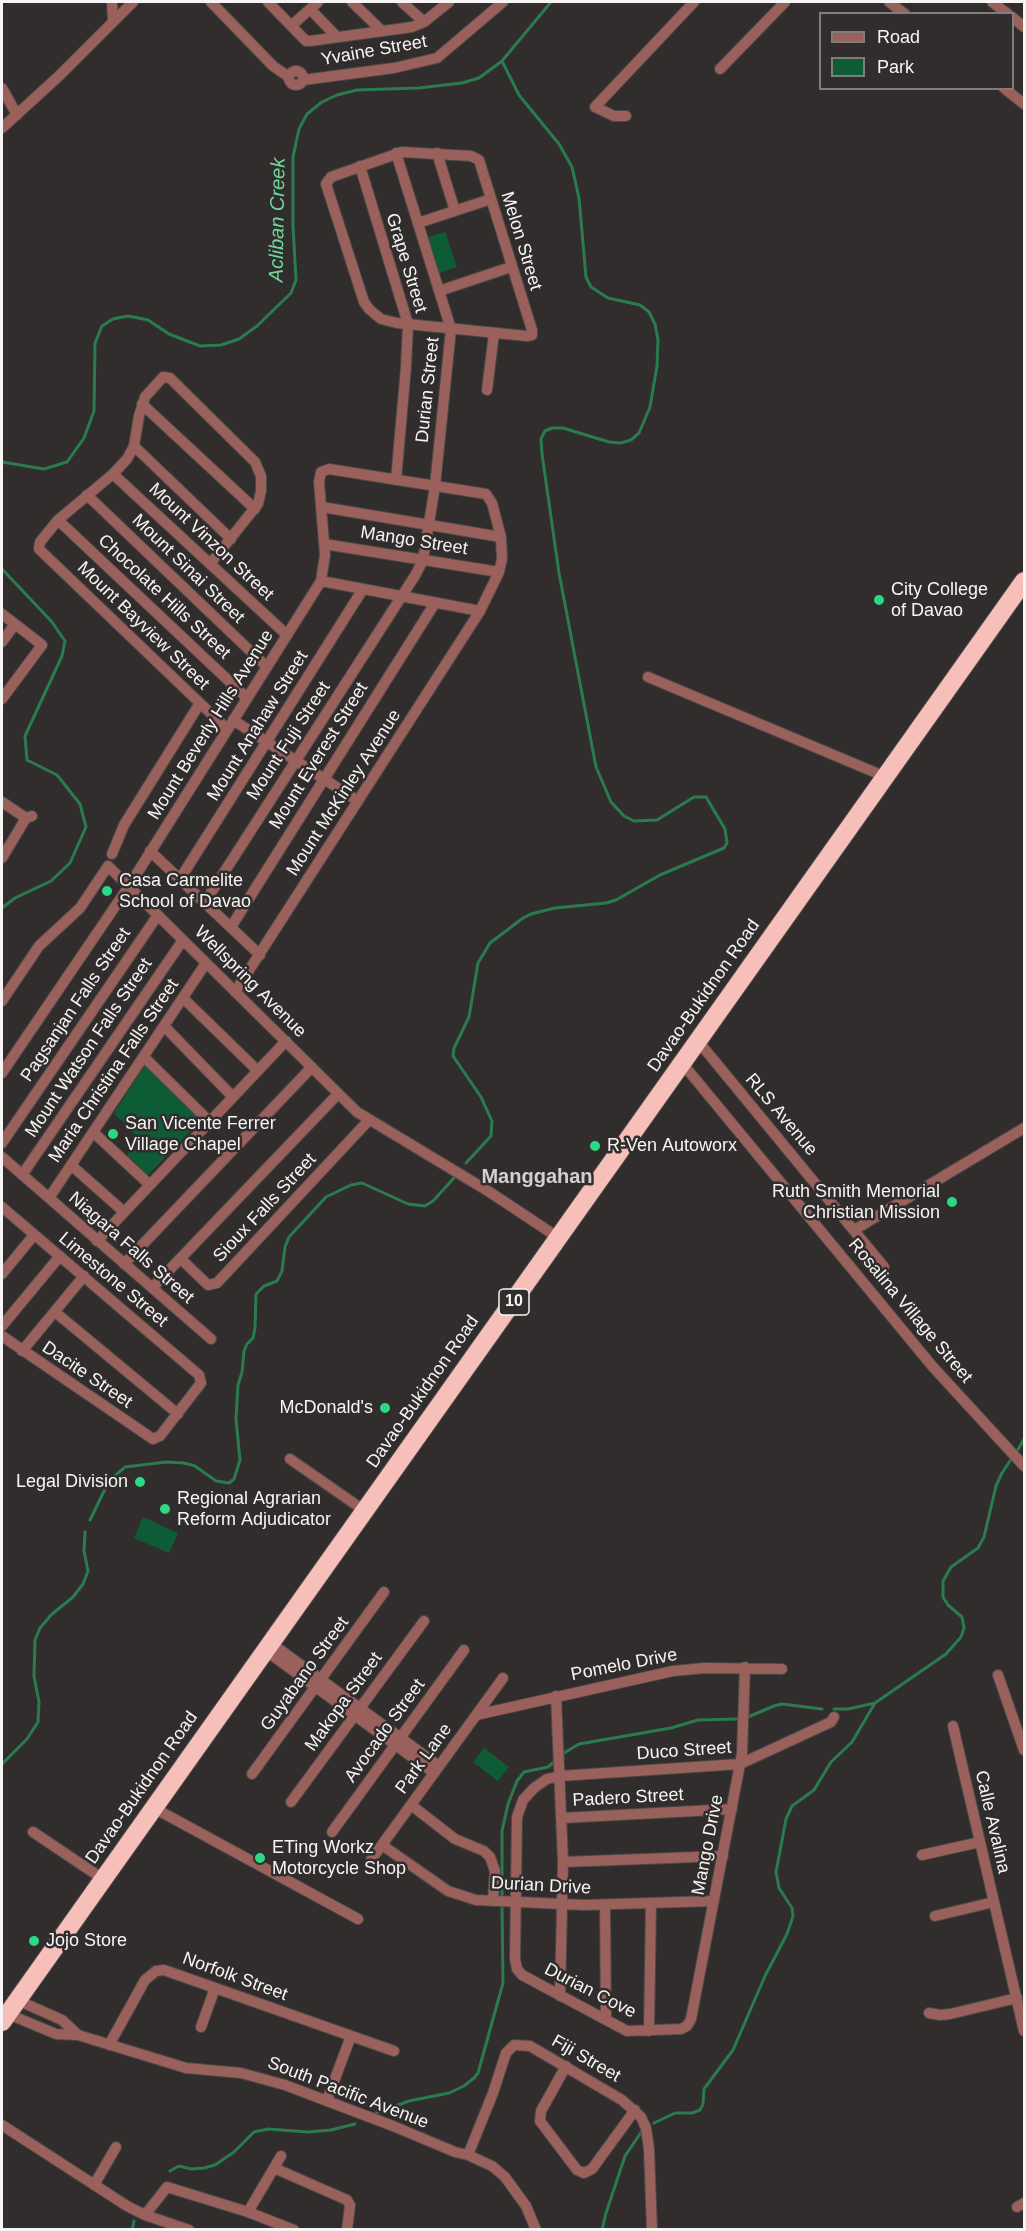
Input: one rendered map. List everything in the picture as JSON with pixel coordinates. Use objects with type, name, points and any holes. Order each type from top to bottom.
[{"type":"highway","name":"Davao-Bukidnon Road","points":[[9,2012],[1024,580]]},
{"type":"street","points":[[112,2],[113,20]]},
{"type":"street","points":[[2,128],[60,75],[133,2]]},
{"type":"street","name":"Yvaine Street","points":[[211,2],[273,66],[289,77],[293,71],[298,71],[303,80],[394,68],[436,58],[503,2]]},
{"type":"street","points":[[269,2],[306,41],[412,27],[424,22],[449,2]]},
{"type":"street","points":[[352,2],[382,31]]},
{"type":"street","points":[[402,2],[424,22]]},
{"type":"street","points":[[626,116],[606,113],[595,107],[694,2]]},
{"type":"street","points":[[720,69],[785,2]]},
{"type":"street","points":[[889,2],[902,12]]},
{"type":"street","points":[[992,2],[1005,12]]},
{"type":"street","points":[[291,26],[314,5],[337,37]]},
{"type":"street","points":[[2,88],[17,116]]},
{"type":"street","points":[[1006,90],[1024,104]]},
{"type":"street","points":[[455,211],[437,153],[409,151],[396,153],[327,180],[326,187],[364,302],[374,315],[381,319],[494,333],[487,390]]},
{"type":"street","name":"Durian Street","points":[[396,153],[451,329],[435,486],[423,560],[401,596]]},
{"type":"street","name":"Melon Street","points":[[437,153],[477,158],[532,330],[531,335],[527,336],[494,333]]},
{"type":"street","name":"Grape Street","points":[[360,166],[408,324],[396,480]]},
{"type":"street","points":[[418,224],[491,199]]},
{"type":"street","points":[[439,291],[511,267]]},
{"type":"street","points":[[58,520],[113,474],[127,459],[134,446],[142,404],[160,378],[165,376],[170,378],[255,462],[262,484],[260,498],[255,509],[210,564]]},
{"type":"street","points":[[142,404],[255,509]]},
{"type":"street","points":[[134,446],[231,539]]},
{"type":"street","points":[[480,611],[321,581],[324,544],[319,476],[321,472],[329,469],[482,493],[488,496],[501,537],[502,560],[499,572]]},
{"type":"street","name":"Mount Vinzon Street","points":[[113,474],[287,635]]},
{"type":"street","name":"Mount Sinai Street","points":[[87,495],[267,667]]},
{"type":"street","points":[[322,507],[501,537]]},
{"type":"street","name":"Mount Bayview Street","points":[[58,520],[39,546],[40,551],[200,703],[230,724],[268,742],[358,801]]},
{"type":"street","name":"Chocolate Hills Street","points":[[58,520],[247,698]]},
{"type":"street","name":"Mango Street","points":[[324,544],[499,572]]},
{"type":"street","name":"Mount McKinley Avenue","points":[[235,992],[261,955],[480,611],[499,572]]},
{"type":"street","name":"Mount Beverly Hills Avenue","points":[[2,1073],[129,886],[321,581]]},
{"type":"street","name":"Mount Anahaw Street","points":[[180,879],[363,589]]},
{"type":"street","name":"Mount Fuji Street","points":[[205,902],[401,596]]},
{"type":"street","name":"Mount Everest Street","points":[[231,927],[435,603]]},
{"type":"street","points":[[2,614],[42,645],[2,699]]},
{"type":"street","points":[[2,642],[15,624]]},
{"type":"street","points":[[648,677],[886,777]]},
{"type":"street","points":[[112,854],[124,825],[200,703]]},
{"type":"street","points":[[2,802],[29,817],[2,858]]},
{"type":"street","points":[[150,851],[261,955]]},
{"type":"street","name":"Wellspring Avenue","points":[[2,1001],[39,946],[74,916],[108,866],[338,1094],[369,1120],[488,1191],[559,1238]]},
{"type":"street","name":"Pagsanjan Falls Street","points":[[2,1143],[158,915]]},
{"type":"street","name":"Mount Watson Falls Street","points":[[22,1175],[183,940]]},
{"type":"street","name":"Maria Christina Falls Street","points":[[49,1198],[206,963]]},
{"type":"street","points":[[183,998],[258,1071]]},
{"type":"street","points":[[164,1026],[233,1096]]},
{"type":"street","points":[[98,1241],[286,1041]]},
{"type":"street","name":"RLS Avenue","points":[[698,1041],[884,1267]]},
{"type":"street","points":[[144,1057],[210,1122]]},
{"type":"street","name":"Rosalina Village Street","points":[[682,1063],[933,1367],[1024,1466]]},
{"type":"street","points":[[124,1264],[312,1067]]},
{"type":"street","points":[[152,1288],[338,1094]]},
{"type":"street","name":"Sioux Falls Street","points":[[181,1258],[208,1284],[217,1284],[369,1120]]},
{"type":"street","points":[[854,1230],[1024,1130]]},
{"type":"street","points":[[93,1132],[150,1185]]},
{"type":"street","name":"Niagara Falls Street","points":[[2,1157],[211,1340]]},
{"type":"street","points":[[71,1165],[124,1212]]},
{"type":"street","name":"Limestone Street","points":[[3,1212],[60,1256],[199,1375],[200,1386],[178,1414]]},
{"type":"street","points":[[2,1274],[34,1235]]},
{"type":"street","points":[[2,1326],[60,1256]]},
{"type":"street","points":[[22,1351],[84,1276]]},
{"type":"street","points":[[54,1312],[178,1414]]},
{"type":"street","name":"Dacite Street","points":[[2,1336],[149,1438],[155,1439],[160,1436],[178,1414]]},
{"type":"street","points":[[290,1459],[365,1511]]},
{"type":"street","name":"Guyabano Street","points":[[252,1774],[384,1592]]},
{"type":"street","name":"Makopa Street","points":[[291,1802],[424,1622]]},
{"type":"street","points":[[268,1647],[437,1770]]},
{"type":"street","name":"Avocado Street","points":[[332,1832],[464,1650]]},
{"type":"street","name":"Mango Drive","points":[[687,2026],[691,2019],[740,1764],[745,1668]]},
{"type":"street","name":"Pomelo Drive","points":[[476,1715],[686,1669],[782,1669]]},
{"type":"street","points":[[998,1675],[1024,1750]]},
{"type":"street","name":"Park Lane","points":[[371,1860],[503,1678]]},
{"type":"street","points":[[556,1696],[563,1862],[560,1996]]},
{"type":"street","name":"Duco Street","points":[[560,1776],[740,1764],[831,1722],[834,1717]]},
{"type":"street","name":"Calle Avalina","points":[[953,1726],[1024,2031]]},
{"type":"street","points":[[516,1901],[519,1808],[527,1794],[534,1788],[547,1779],[560,1776]]},
{"type":"street","points":[[411,1805],[455,1839],[484,1851],[490,1857],[495,1871],[493,1901]]},
{"type":"street","points":[[154,1808],[358,1919]]},
{"type":"street","name":"Padero Street","points":[[562,1818],[732,1809]]},
{"type":"street","points":[[33,1832],[104,1879]]},
{"type":"street","points":[[922,1855],[980,1842]]},
{"type":"street","name":"Durian Drive","points":[[382,1845],[448,1892],[476,1899],[605,1905],[714,1901]]},
{"type":"street","points":[[563,1862],[723,1856]]},
{"type":"street","name":"Durian Cove","points":[[516,1901],[515,1959],[517,1969],[522,1975],[627,2031],[681,2029],[687,2026]]},
{"type":"street","points":[[935,1916],[994,1902]]},
{"type":"street","points":[[650,2031],[651,1903]]},
{"type":"street","points":[[605,1905],[606,2019]]},
{"type":"street","name":"Norfolk Street","points":[[109,2045],[145,1980],[156,1971],[172,1972],[394,2051]]},
{"type":"street","points":[[201,2027],[215,1988]]},
{"type":"street","points":[[929,2013],[950,2014],[1017,1998]]},
{"type":"street","points":[[31,2024],[37,2009]]},
{"type":"street","name":"South Pacific Avenue","points":[[9,2012],[37,2009],[62,2019],[78,2035]]},
{"type":"street","name":"South Pacific Avenue","points":[[9,2012],[56,2034],[78,2035],[186,2068],[253,2076],[327,2100],[455,2152],[468,2155],[492,2166],[505,2177],[526,2206],[536,2229]]},
{"type":"street","points":[[327,2100],[351,2036]]},
{"type":"street","name":"Fiji Street","points":[[468,2155],[509,2048],[518,2044],[530,2046],[622,2100],[644,2121],[648,2136],[652,2229]]},
{"type":"street","points":[[566,2066],[535,2116],[585,2178],[635,2110]]},
{"type":"street","points":[[2,2125],[94,2185],[145,2214],[189,2229]]},
{"type":"street","points":[[94,2185],[116,2147]]},
{"type":"street","points":[[248,2212],[280,2156]]},
{"type":"street","points":[[274,2168],[347,2200],[350,2205],[347,2229]]},
{"type":"street","points":[[145,2214],[166,2187],[248,2212],[294,2229]]},
{"type":"green space","points":[[445,232],[457,267],[439,273],[428,237]]},
{"type":"green space","points":[[145,1065],[202,1119],[148,1175],[127,1155],[139,1139],[114,1113]]},
{"type":"green space","points":[[143,1517],[178,1533],[169,1553],[134,1538]]},
{"type":"green space","points":[[484,1748],[509,1767],[498,1781],[473,1762]]},
{"type":"waterway","name":"Acliban Creek","points":[[2,462],[44,469],[67,462],[84,438],[94,411],[95,343],[102,326],[113,319],[128,316],[148,320],[169,334],[200,346],[221,345],[239,339],[257,326],[291,293],[296,280],[293,157],[299,129],[307,114],[322,102],[357,90],[419,88],[462,83],[479,78],[502,61],[551,2]]},
{"type":"waterway","points":[[466,1163],[491,1136],[492,1121],[481,1097],[453,1056],[454,1048],[469,1017],[478,963],[490,943],[531,914],[555,908],[616,900],[660,875],[724,848],[727,843],[725,829],[706,797],[694,797],[657,820],[634,821],[624,816],[611,802],[596,767],[559,573],[541,439],[545,431],[552,428],[563,428],[609,442],[621,443],[631,440],[639,433],[650,407],[657,366],[658,340],[655,324],[649,312],[640,305],[608,298],[591,287],[586,277],[579,198],[572,167],[559,144],[519,95],[502,61]]},
{"type":"waterway","name":"Acliban Creek","points":[[2,569],[52,622],[65,641],[62,656],[25,736],[27,760],[57,775],[80,804],[86,827],[70,863],[51,881],[15,898],[2,908]]},
{"type":"waterway","points":[[90,1520],[109,1481],[125,1467],[166,1462],[184,1463],[195,1466],[216,1481],[229,1483],[234,1479],[240,1460],[236,1419],[238,1385],[244,1351],[253,1338],[255,1328],[256,1294],[264,1286],[277,1281],[282,1271],[285,1247],[289,1237],[326,1197],[351,1185],[362,1183],[408,1204],[425,1206],[433,1201],[454,1178]]},
{"type":"waterway","points":[[1017,1451],[1024,1439]]},
{"type":"waterway","points":[[834,1709],[848,1709],[875,1703],[946,1654],[961,1637],[964,1628],[962,1617],[948,1605],[943,1597],[943,1581],[951,1567],[978,1548],[984,1537],[996,1486],[1012,1458]]},
{"type":"waterway","points":[[2,1764],[27,1739],[38,1722],[39,1702],[34,1676],[35,1640],[40,1628],[51,1615],[73,1597],[83,1584],[88,1571],[84,1551],[85,1532]]},
{"type":"waterway","points":[[654,2123],[675,2113],[692,2113],[700,2110],[703,2104],[704,2089],[733,2050],[765,1976],[787,1934],[793,1916],[792,1908],[779,1888],[776,1872],[786,1819],[792,1806],[814,1790],[831,1762],[852,1742],[875,1703]]},
{"type":"waterway","points":[[748,1717],[782,1704],[822,1709]]},
{"type":"waterway","points":[[564,1753],[579,1744],[671,1728],[698,1720],[738,1719]]},
{"type":"waterway","points":[[502,1897],[502,1831],[508,1804],[517,1781],[524,1772],[548,1767],[554,1762]]},
{"type":"waterway","points":[[376,2113],[409,2101],[449,2093],[464,2086],[478,2073],[503,1983],[502,1906]]},
{"type":"waterway","points":[[170,2171],[179,2166],[191,2169],[215,2165],[234,2152],[254,2132],[268,2129],[308,2132],[331,2130],[355,2124]]},
{"type":"waterway","points":[[602,2230],[625,2156],[642,2131]]},
{"type":"waterway","points":[[132,2230],[134,2221]]},
{"type":"place","name":"City College of Davao","points":[[879,600]]},
{"type":"place","name":"Casa Carmelite School of Davao","points":[[107,891]]},
{"type":"place","name":"San Vicente Ferrer Village Chapel","points":[[113,1134]]},
{"type":"place","name":"R-Ven Autoworx","points":[[595,1146]]},
{"type":"place","name":"Ruth Smith Memorial Christian Mission","points":[[952,1202]]},
{"type":"place","name":"McDonald's","points":[[385,1408]]},
{"type":"place","name":"Legal Division","points":[[140,1482]]},
{"type":"place","name":"Regional Agrarian Reform Adjudicator","points":[[165,1509]]},
{"type":"place","name":"ETing Workz Motorcycle Shop","points":[[260,1858]]},
{"type":"place","name":"Jojo Store","points":[[34,1941]]},
{"type":"district","name":"Manggahan","points":[[537,1177]]}]
